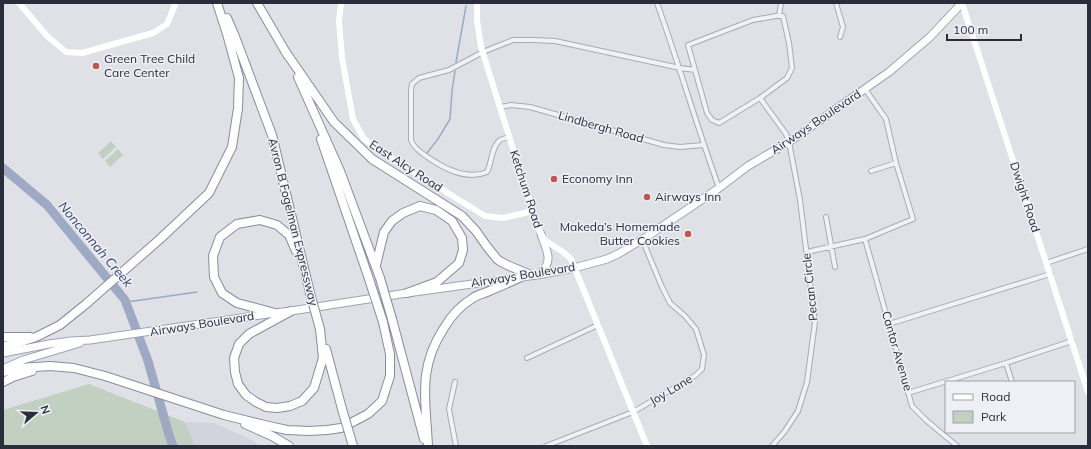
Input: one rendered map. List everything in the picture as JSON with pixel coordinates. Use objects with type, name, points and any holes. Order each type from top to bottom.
[{"type":"highway","points":[[3,346],[15,344],[36,337],[60,325],[160,239],[209,193],[232,147],[238,108],[239,78],[218,3]]},
{"type":"highway","name":"Avron B Fogelman Expressway","points":[[218,3],[234,34],[272,135],[310,293],[353,446]]},
{"type":"highway","points":[[257,3],[300,79],[340,171],[376,265],[427,446]]},
{"type":"highway","points":[[285,51],[334,122],[372,159],[462,216],[476,231],[498,260],[530,276]]},
{"type":"highway","points":[[3,372],[19,368],[50,366],[74,368],[105,376],[221,414],[287,430],[309,431],[342,428],[368,414],[382,401],[390,376],[390,354],[383,322],[322,144],[312,108]]},
{"type":"highway","points":[[376,265],[384,232],[392,221],[404,213],[420,206],[436,210],[452,221],[462,238],[463,250],[459,263],[437,282],[407,293]]},
{"type":"highway","points":[[275,313],[237,303],[222,293],[214,277],[213,256],[220,237],[237,224],[249,221],[260,220],[277,225],[290,235],[306,274]]},
{"type":"highway","points":[[427,446],[425,377],[432,352],[441,332],[448,321],[460,308],[473,298],[530,276]]},
{"type":"highway","points":[[291,312],[249,334],[239,344],[234,358],[238,384],[246,395],[256,402],[266,407],[277,408],[290,406],[302,401],[314,388],[323,358],[320,329]]},
{"type":"highway","points":[[3,337],[36,337]]},
{"type":"highway","points":[[3,382],[13,377],[50,366]]},
{"type":"highway","points":[[221,414],[272,436],[289,446]]},
{"type":"main road","name":"Airways Boulevard","points":[[3,353],[49,344],[98,339],[275,313],[291,312],[407,293],[530,276],[574,268],[615,256],[719,188],[748,166],[789,142],[889,72],[930,37],[962,3]]},
{"type":"main road","points":[[530,276],[547,266],[548,259],[541,234]]},
{"type":"main road","points":[[3,369],[23,360],[90,340]]},
{"type":"main road","points":[[3,358],[49,344]]},
{"type":"street","points":[[19,3],[48,37],[66,52],[82,53],[153,33],[167,24],[175,5],[174,3]]},
{"type":"street","name":"East Alcy Road","points":[[341,3],[339,21],[342,58],[353,119],[364,139],[396,161],[485,216],[503,218],[533,212]]},
{"type":"street","name":"Ketchum Road","points":[[477,3],[477,20],[483,52],[541,234],[546,241],[571,259],[646,446]]},
{"type":"street","points":[[657,3],[680,68],[703,145],[719,188]]},
{"type":"street","points":[[780,16],[781,3]]},
{"type":"street","points":[[836,3],[843,27],[840,37]]},
{"type":"street","name":"Dwight Road","points":[[962,3],[1088,392]]},
{"type":"street","points":[[780,16],[783,16],[789,43],[792,68],[787,78],[760,98],[719,123],[712,120],[707,113],[688,45],[753,20],[780,16]]},
{"type":"street","points":[[509,137],[498,142],[493,151],[487,172],[469,175],[448,170],[436,163],[412,144],[412,84],[419,78],[448,70],[483,52],[513,40],[563,43],[694,70]]},
{"type":"street","points":[[807,252],[865,239],[913,219],[896,164],[886,119],[865,89]]},
{"type":"street","name":"Pecan Circle","points":[[760,98],[786,134],[789,142],[800,200],[815,322],[807,382],[798,412],[785,431],[772,446]]},
{"type":"street","name":"Lindbergh Road","points":[[500,107],[530,107],[664,144],[680,147],[703,145]]},
{"type":"street","points":[[871,171],[896,164]]},
{"type":"street","points":[[826,217],[835,267]]},
{"type":"street","name":"Joy Lane","points":[[546,446],[633,412],[696,375],[702,369],[704,355],[696,329],[685,316],[670,303],[642,239]]},
{"type":"street","name":"Cantor Avenue","points":[[865,239],[912,406],[927,421],[957,446]]},
{"type":"street","points":[[1046,263],[1088,249]]},
{"type":"street","points":[[889,324],[1050,274]]},
{"type":"street","points":[[527,358],[598,325]]},
{"type":"street","points":[[947,381],[1072,341]]},
{"type":"street","points":[[1006,363],[1012,381]]},
{"type":"street","points":[[455,382],[449,409],[456,446]]},
{"type":"street","points":[[908,393],[945,382]]},
{"type":"shaded area","points":[[185,422],[214,423],[252,440],[260,446],[195,446]]},
{"type":"green space","points":[[111,141],[116,147],[103,159],[98,153]]},
{"type":"green space","points":[[118,149],[123,155],[110,167],[105,161]]},
{"type":"green space","points":[[89,384],[185,422],[195,446],[3,446],[3,410]]},
{"type":"waterway","points":[[456,62],[466,6]]},
{"type":"waterway","points":[[427,153],[438,139],[450,119],[455,71]]},
{"type":"waterway","name":"Nonconnah Creek","points":[[3,168],[47,205],[125,300],[148,361],[173,446]]},
{"type":"waterway","points":[[127,302],[197,292]]},
{"type":"place","name":"Green Tree Child Care Center","points":[[96,66]]},
{"type":"place","name":"Economy Inn","points":[[554,179]]},
{"type":"place","name":"Airways Inn","points":[[647,197]]},
{"type":"place","name":"Makeda’s Homemade Butter Cookies","points":[[688,234]]}]
